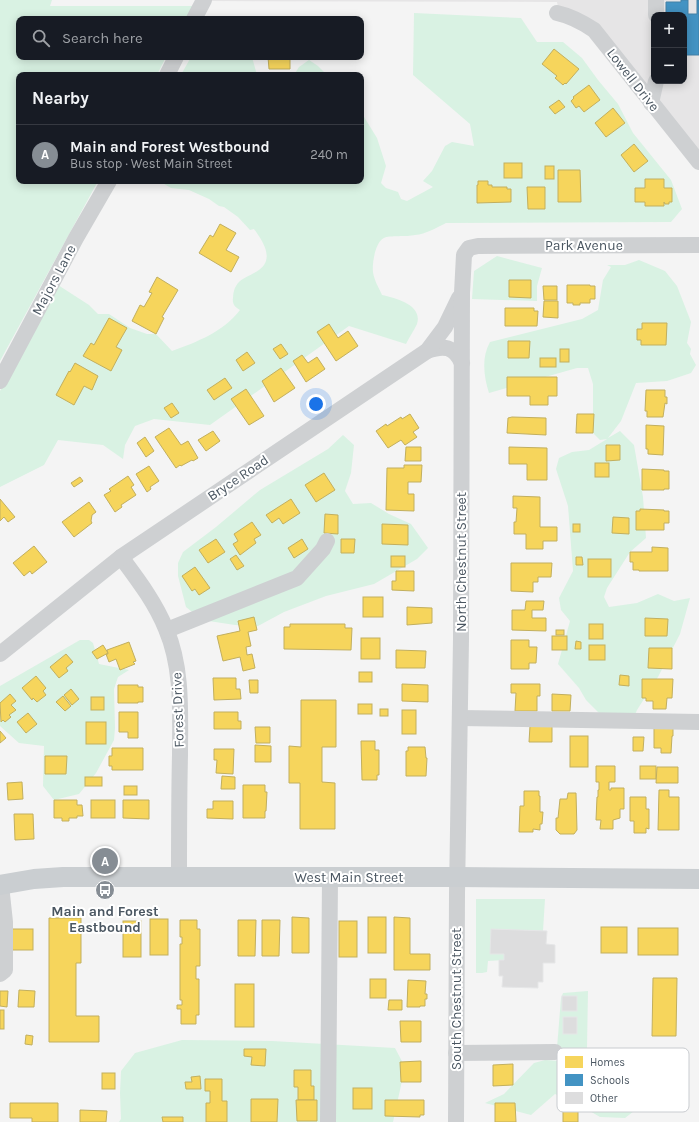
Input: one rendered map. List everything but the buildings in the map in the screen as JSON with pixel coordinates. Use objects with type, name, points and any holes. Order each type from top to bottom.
[{"type":"main road","name":"West Main Street","points":[[0,885],[34,879],[63,877],[457,877],[699,879]]},
{"type":"street","points":[[196,16],[204,0]]},
{"type":"street","points":[[656,0],[656,12]]},
{"type":"street","name":"Lowell Drive","points":[[557,12],[582,22],[594,30],[699,162]]},
{"type":"street","points":[[168,72],[174,60]]},
{"type":"street","points":[[651,103],[655,84]]},
{"type":"street","name":"Majors Lane","points":[[0,381],[76,238],[107,184]]},
{"type":"street","name":"Park Avenue","points":[[470,248],[478,246],[699,245]]},
{"type":"street","name":"North Chestnut Street","points":[[457,877],[460,718],[462,293],[464,255],[470,248]]},
{"type":"street","name":"Bryce Road","points":[[0,654],[120,557],[427,350],[445,327],[455,310],[462,293]]},
{"type":"street","points":[[427,350],[445,347],[458,354],[462,363]]},
{"type":"street","points":[[167,630],[193,618],[297,578],[323,549],[327,541]]},
{"type":"street","name":"Forest Drive","points":[[120,557],[151,597],[167,630],[177,670],[180,691],[179,877]]},
{"type":"street","points":[[460,718],[699,722]]},
{"type":"street","name":"South Chestnut Street","points":[[456,1122],[457,877]]},
{"type":"street","points":[[328,1122],[330,878]]},
{"type":"street","points":[[0,885],[5,922],[5,970],[0,974]]},
{"type":"street","points":[[456,1053],[556,1052]]},
{"type":"shaded area","points":[[699,0],[699,151],[649,88],[558,7],[557,2],[210,1]]},
{"type":"green space","points":[[0,0],[52,0],[50,6],[193,6],[188,16],[16,16],[16,60],[164,60],[158,72],[16,72],[16,184],[96,184],[0,361]]},
{"type":"green space","points":[[414,13],[521,18],[537,42],[563,42],[582,58],[618,104],[633,133],[671,180],[682,209],[671,222],[446,223],[419,234],[384,238],[376,248],[373,264],[375,281],[382,295],[401,300],[412,307],[416,312],[418,317],[417,324],[406,344],[349,326],[210,425],[154,419],[135,426],[125,445],[123,459],[103,445],[58,440],[44,465],[0,487],[0,391],[58,285],[89,305],[98,314],[109,314],[130,328],[147,334],[156,334],[172,351],[191,344],[218,330],[233,318],[240,310],[233,304],[233,293],[236,286],[242,280],[261,269],[265,264],[267,258],[265,247],[254,229],[250,230],[238,217],[224,207],[219,206],[209,199],[189,190],[171,188],[164,184],[364,184],[364,117],[377,138],[386,166],[381,183],[386,188],[398,192],[401,199],[407,201],[433,187],[423,181],[432,171],[445,146],[452,142],[474,146],[470,124],[413,75]]},
{"type":"green space","points":[[189,60],[253,60],[256,72],[183,72]]},
{"type":"green space","points":[[309,60],[324,72],[296,72],[299,67]]},
{"type":"green space","points":[[497,256],[542,268],[537,286],[537,301],[472,299],[474,271]]},
{"type":"green space","points":[[639,260],[665,271],[677,286],[691,322],[687,343],[691,349],[690,354],[696,365],[691,373],[667,381],[636,383],[621,421],[608,438],[620,431],[634,445],[643,497],[646,538],[630,552],[607,588],[604,597],[609,607],[637,603],[658,594],[674,601],[690,598],[680,634],[658,677],[637,710],[629,728],[599,713],[586,700],[579,688],[558,664],[570,621],[561,610],[559,598],[573,571],[568,506],[556,469],[559,458],[572,452],[589,450],[607,439],[600,440],[593,433],[593,384],[588,368],[577,368],[489,393],[484,361],[490,342],[582,319],[598,310],[603,280],[611,267],[607,265],[625,265]]},
{"type":"green space","points":[[343,435],[354,445],[351,473],[345,491],[353,504],[371,503],[389,514],[411,524],[428,548],[417,559],[374,584],[326,596],[284,612],[258,626],[235,625],[202,620],[186,607],[178,576],[178,563],[183,552],[216,527],[260,490],[328,449]]},
{"type":"green space","points":[[80,640],[89,640],[93,643],[99,664],[129,670],[118,677],[114,689],[114,740],[96,773],[79,794],[54,800],[43,786],[44,746],[19,743],[0,726],[0,686]]},
{"type":"green space","points":[[476,899],[545,899],[543,931],[491,929],[504,954],[504,960],[488,961],[487,972],[476,973]]},
{"type":"green space","points":[[588,991],[587,1048],[557,1048],[561,998],[563,993]]},
{"type":"green space","points":[[182,1040],[272,1041],[395,1048],[405,1067],[393,1122],[119,1122],[121,1119],[121,1071],[135,1053]]},
{"type":"green space","points":[[545,1060],[557,1061],[557,1095],[555,1094],[531,1115],[485,1103],[504,1094],[534,1063]]},
{"type":"green space","points":[[591,1112],[633,1112],[625,1118],[600,1117]]},
{"type":"place","name":"Main and Forest Westbound","points":[[105,861]]},
{"type":"place","name":"Main and Forest Eastbound","points":[[105,890]]}]
